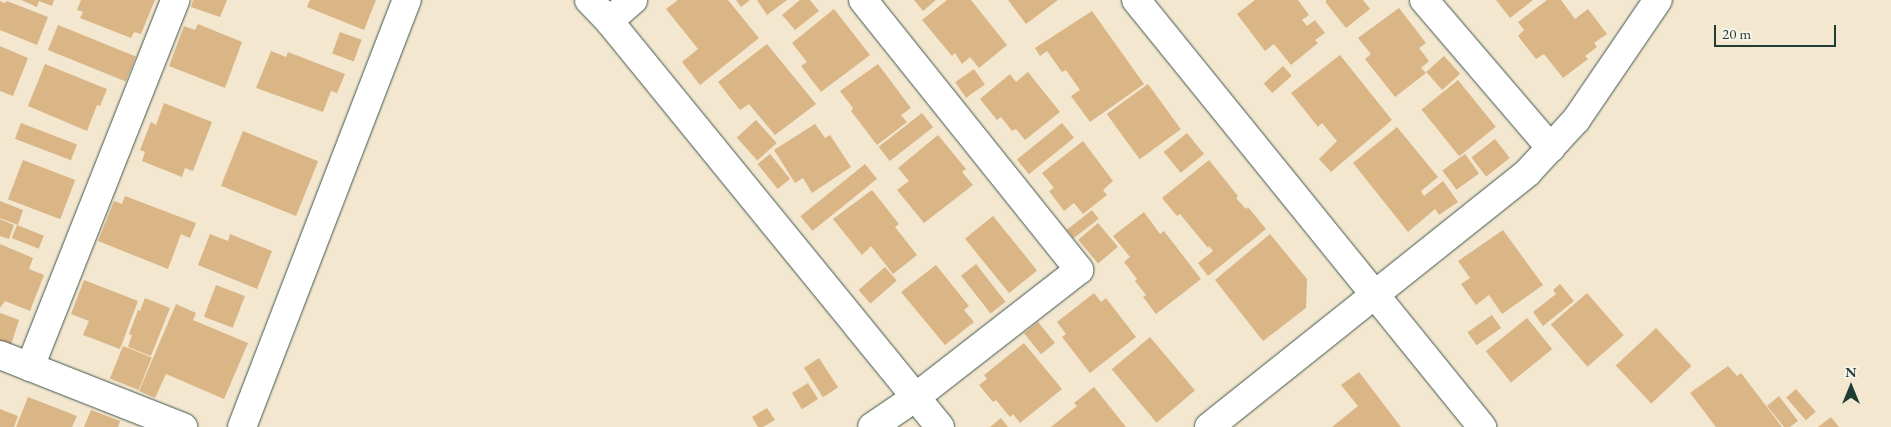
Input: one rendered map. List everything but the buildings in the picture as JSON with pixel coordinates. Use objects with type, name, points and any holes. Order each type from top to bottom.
[{"type":"street","points":[[30,367],[175,0]]},
{"type":"street","points":[[242,427],[406,0]]},
{"type":"street","points":[[589,0],[609,21],[940,427]]},
{"type":"street","points":[[609,21],[633,0]]},
{"type":"street","points":[[863,0],[1079,270],[916,397],[872,427]]},
{"type":"street","points":[[1136,0],[1482,427]]},
{"type":"street","points":[[1424,0],[1552,148]]},
{"type":"street","points":[[1209,427],[1528,172],[1576,120],[1658,0]]},
{"type":"street","points":[[0,356],[183,427]]}]
